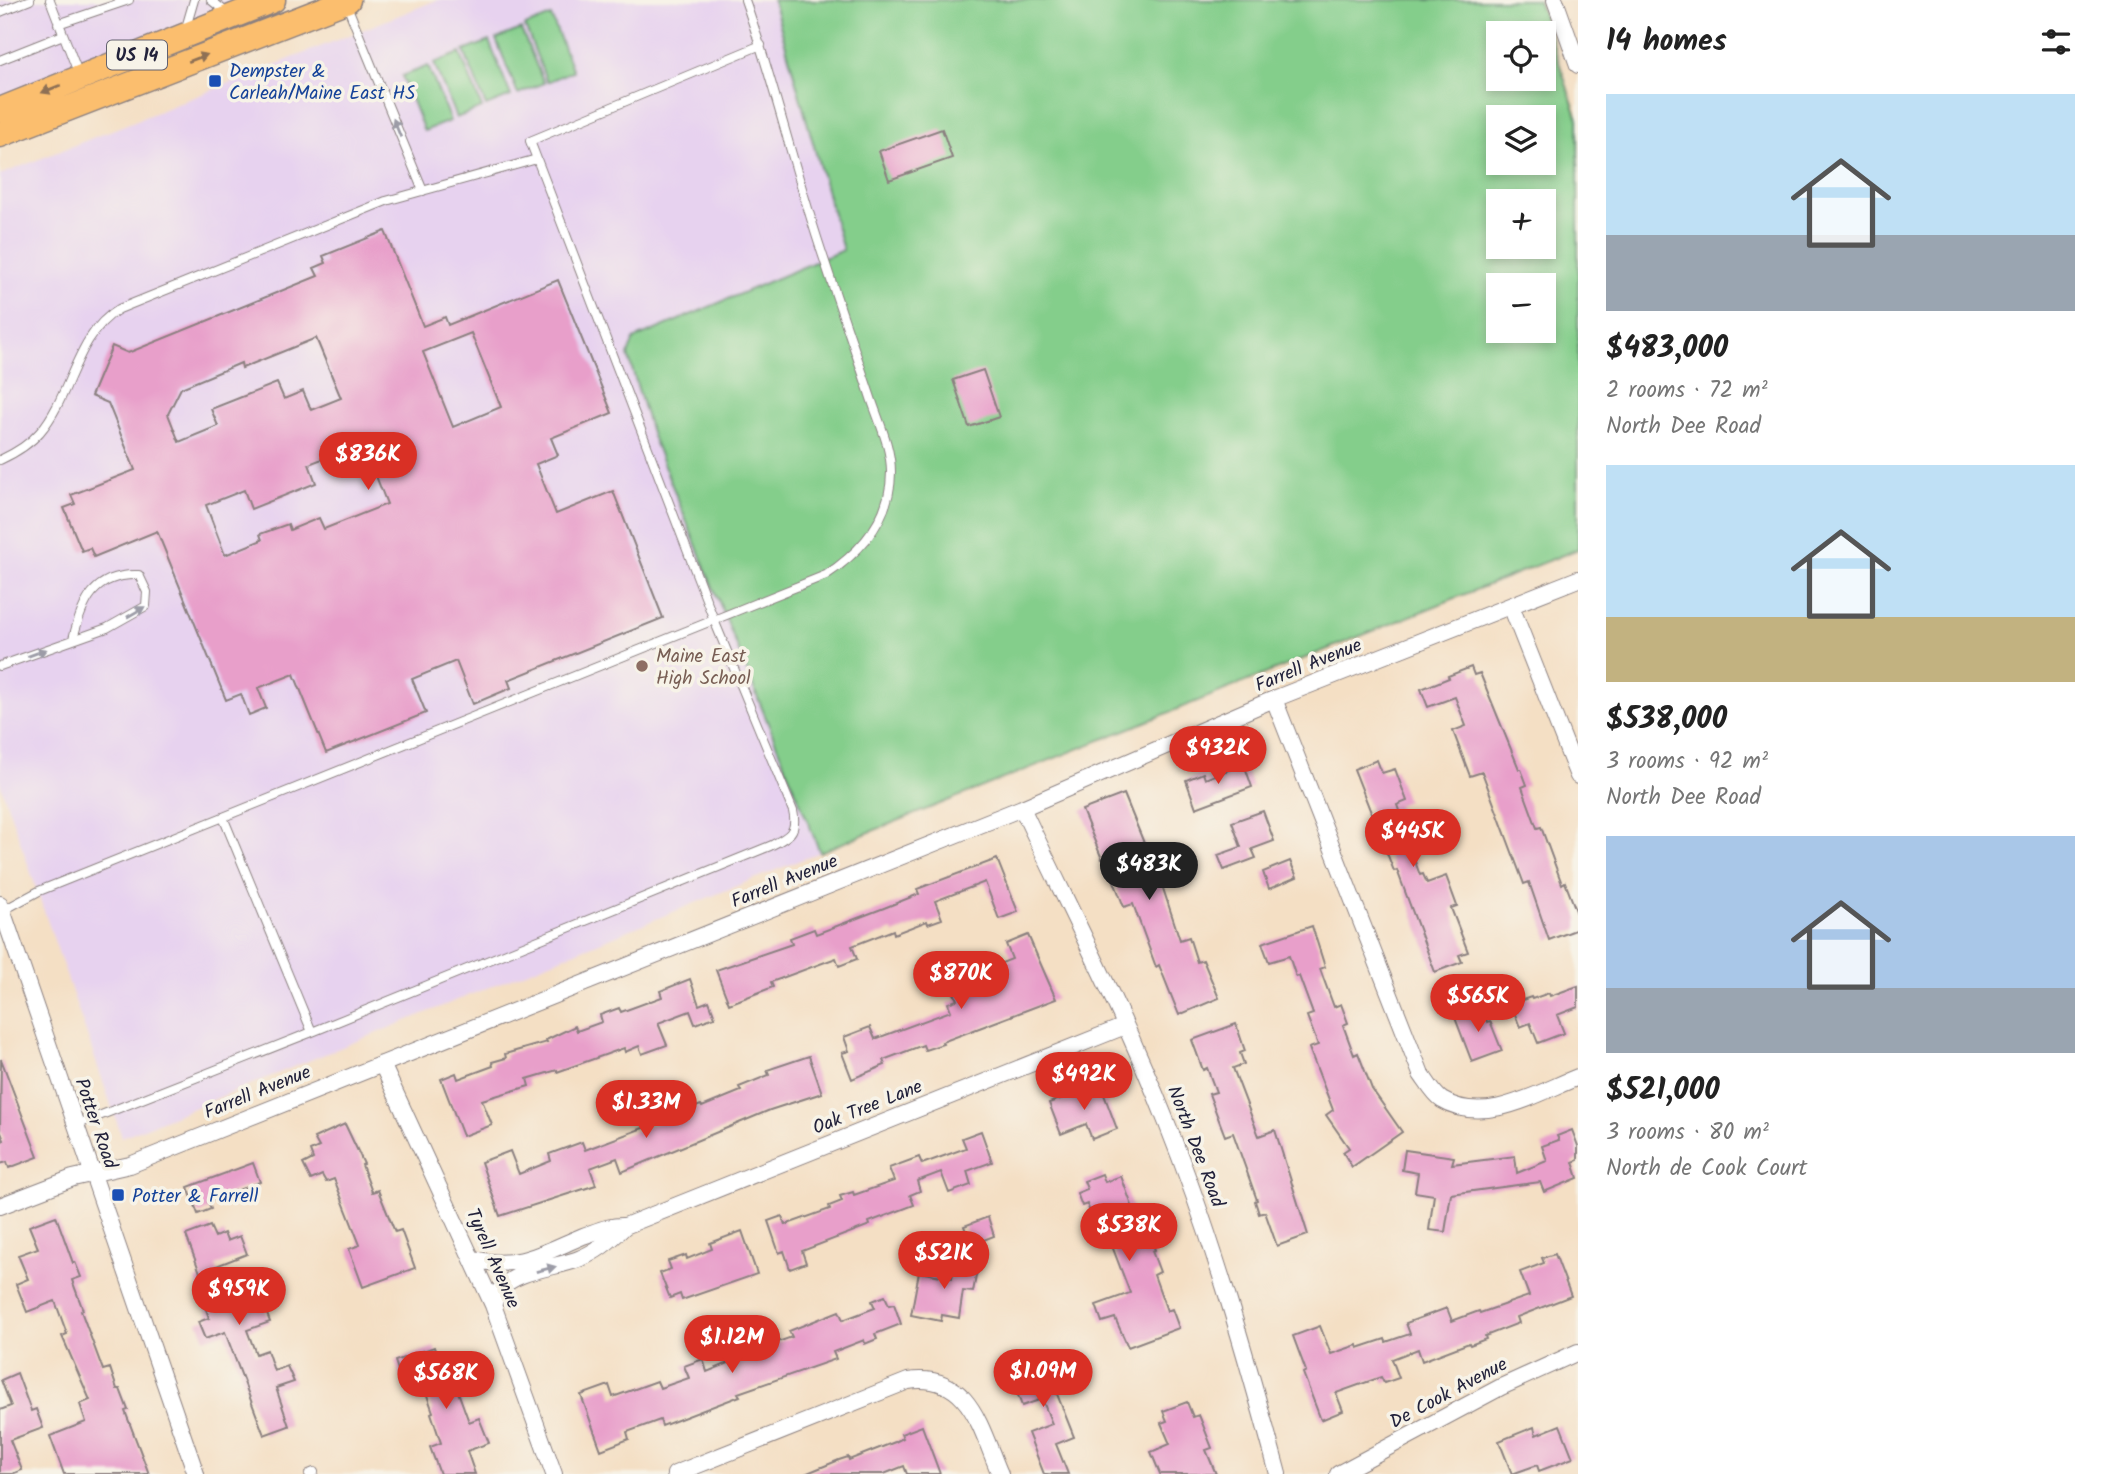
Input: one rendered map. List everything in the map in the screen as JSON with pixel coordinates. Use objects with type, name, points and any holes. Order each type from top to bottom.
[{"type":"main road","name":"US 14","points":[[0,135],[184,36],[269,1]]},
{"type":"main road","name":"US 14","points":[[0,110],[85,89],[276,28],[346,1]]},
{"type":"street","points":[[1555,0],[1578,65]]},
{"type":"street","points":[[269,1],[276,28]]},
{"type":"street","name":"Farrell Avenue","points":[[0,1206],[73,1178],[130,1164],[382,1064],[1022,808],[1274,699],[1578,579]]},
{"type":"street","points":[[1511,606],[1578,776]]},
{"type":"street","points":[[1274,699],[1421,1074],[1440,1099],[1460,1108],[1478,1111],[1500,1108],[1578,1077]]},
{"type":"street","name":"North Dee Road","points":[[1022,808],[1166,1119],[1210,1239],[1278,1474]]},
{"type":"street","name":"Potter Road","points":[[1,909],[196,1474]]},
{"type":"street","name":"Oak Tree Lane","points":[[474,1259],[490,1264],[517,1263],[607,1227],[625,1226],[1125,1026]]},
{"type":"street","name":"Tyrell Avenue","points":[[382,1064],[474,1259],[554,1474]]},
{"type":"street","name":"Oak Tree Lane","points":[[493,1306],[500,1290],[507,1283],[524,1275],[585,1257],[613,1238],[625,1226]]},
{"type":"street","name":"De Cook Avenue","points":[[1338,1474],[1501,1387],[1578,1352]]},
{"type":"street","points":[[675,1474],[908,1381],[923,1379],[938,1381],[954,1388],[968,1402],[1000,1474]]},
{"type":"lane","points":[[0,12],[30,0]]},
{"type":"lane","points":[[51,0],[62,35],[85,89]]},
{"type":"lane","points":[[58,24],[129,0]]},
{"type":"lane","points":[[184,36],[194,0]]},
{"type":"lane","points":[[211,0],[233,16]]},
{"type":"lane","points":[[1,909],[826,575],[844,564],[860,547],[875,528],[886,502],[891,473],[890,455],[821,253],[761,45],[745,0]]},
{"type":"lane","points":[[346,1],[424,191]]},
{"type":"lane","points":[[0,60],[62,35]]},
{"type":"lane","points":[[76,1125],[770,846],[793,831],[793,811],[714,620],[530,141],[761,45]]},
{"type":"lane","points":[[0,460],[20,450],[42,430],[89,340],[99,324],[110,315],[386,201],[537,159]]},
{"type":"lane","points":[[0,666],[107,628],[146,607],[147,592],[139,575],[124,575],[100,586],[88,597],[80,610],[73,639]]},
{"type":"lane","points":[[223,817],[312,1032]]},
{"type":"shaded area","points":[[0,0],[234,0],[236,5],[0,100]]},
{"type":"shaded area","name":"Maine East High School","points":[[437,0],[1538,0],[1545,21],[1486,21],[1486,91],[1556,91],[1556,54],[1578,119],[1578,549],[820,852],[122,1137],[0,783],[0,175]]},
{"type":"green space","points":[[773,0],[1538,0],[1545,21],[1486,21],[1486,91],[1556,91],[1556,54],[1578,119],[1578,549],[820,852],[652,436],[628,355],[634,339],[843,250]]},
{"type":"green space","points":[[551,16],[573,71],[547,82],[525,26]]},
{"type":"green space","points":[[521,29],[544,83],[518,94],[496,39]]},
{"type":"green space","points":[[489,41],[511,96],[486,106],[464,51]]},
{"type":"green space","points":[[460,53],[482,108],[456,118],[434,63]]},
{"type":"green space","points":[[428,66],[450,121],[424,131],[402,76]]},
{"type":"building","points":[[942,129],[952,158],[889,180],[879,151]]},
{"type":"building","points":[[385,231],[423,326],[445,317],[448,325],[558,280],[612,413],[551,438],[558,455],[536,464],[556,514],[613,491],[663,618],[508,680],[511,688],[473,704],[456,661],[412,679],[426,713],[326,753],[294,674],[258,688],[266,708],[249,715],[241,694],[226,700],[157,531],[94,557],[90,548],[82,551],[64,508],[75,504],[71,495],[135,470],[108,403],[91,396],[112,346],[128,353],[318,276],[314,268],[326,263],[323,256]],"holes":[[[471,333],[501,407],[453,427],[423,352]],[[316,338],[341,398],[311,410],[303,391],[284,399],[277,383],[211,409],[218,426],[179,442],[168,414],[181,388],[241,363],[242,368]],[[363,443],[387,504],[324,529],[319,518],[290,530],[288,524],[260,534],[262,540],[225,555],[206,505],[244,490],[251,509],[316,483],[309,464]]]},
{"type":"building","points":[[983,370],[999,417],[969,427],[953,380]]},
{"type":"building","points":[[1471,667],[1474,675],[1480,673],[1527,785],[1522,787],[1537,828],[1541,827],[1562,884],[1565,882],[1578,916],[1578,929],[1549,940],[1529,882],[1524,884],[1482,772],[1470,776],[1453,731],[1466,726],[1455,697],[1428,707],[1421,689]]},
{"type":"building","points":[[1377,760],[1382,773],[1395,769],[1407,801],[1397,805],[1420,875],[1423,874],[1427,883],[1446,876],[1457,906],[1451,908],[1468,952],[1459,955],[1462,962],[1435,972],[1397,870],[1394,871],[1354,769]]},
{"type":"building","points":[[1244,764],[1252,787],[1196,808],[1186,780],[1203,773],[1205,779]]},
{"type":"building","points":[[1124,794],[1148,853],[1151,852],[1180,940],[1189,937],[1197,962],[1203,960],[1219,998],[1179,1015],[1159,965],[1156,967],[1133,904],[1124,907],[1082,810]]},
{"type":"building","points":[[1263,811],[1274,841],[1252,849],[1256,858],[1224,870],[1218,855],[1241,847],[1232,822]]},
{"type":"building","points":[[997,859],[1018,912],[999,919],[985,882],[935,901],[942,919],[928,924],[927,921],[894,934],[893,930],[852,946],[857,959],[839,966],[836,958],[771,982],[773,987],[729,1004],[716,970],[792,944],[790,938],[814,929],[816,934],[884,908],[919,894],[917,889]]},
{"type":"building","points":[[1290,861],[1297,877],[1269,889],[1263,872]]},
{"type":"building","points":[[1312,926],[1325,967],[1320,969],[1334,1007],[1341,1004],[1348,1023],[1343,1025],[1354,1055],[1358,1053],[1372,1089],[1402,1132],[1352,1167],[1343,1152],[1349,1148],[1326,1115],[1333,1110],[1309,1048],[1318,1045],[1307,1016],[1313,1014],[1299,976],[1296,977],[1289,956],[1269,962],[1262,943]]},
{"type":"building","points":[[1028,935],[1056,999],[942,1042],[943,1044],[925,1050],[923,1045],[883,1060],[885,1065],[852,1079],[842,1053],[849,1051],[844,1037],[870,1027],[875,1039],[951,1011],[948,1003],[957,1000],[954,993],[993,979],[989,968],[1012,959],[1006,944]]},
{"type":"building","points":[[690,979],[699,1005],[709,1001],[715,1017],[695,1024],[690,1011],[658,1023],[667,1045],[642,1054],[639,1046],[625,1052],[624,1048],[557,1072],[527,1079],[529,1086],[482,1100],[492,1125],[463,1136],[441,1079],[456,1073],[458,1079],[493,1066],[492,1062],[506,1058],[505,1054],[547,1042],[546,1040],[575,1026],[577,1031],[602,1022],[600,1015],[619,1008],[621,1012],[662,997],[660,991]]},
{"type":"building","points":[[1578,986],[1578,1007],[1557,1015],[1564,1033],[1538,1043],[1530,1023],[1520,1027],[1511,1004],[1549,993],[1550,996]]},
{"type":"building","points":[[1480,1005],[1487,1022],[1490,1021],[1502,1051],[1472,1062],[1454,1015]]},
{"type":"building","points":[[1236,1024],[1245,1051],[1240,1053],[1244,1064],[1233,1068],[1259,1136],[1275,1130],[1308,1235],[1277,1246],[1265,1212],[1259,1214],[1255,1201],[1257,1200],[1233,1133],[1225,1136],[1209,1094],[1216,1092],[1207,1068],[1203,1070],[1192,1040]]},
{"type":"building","points":[[809,1056],[822,1093],[770,1110],[622,1172],[617,1158],[590,1168],[596,1185],[500,1216],[481,1162],[510,1151],[519,1174],[551,1161],[549,1154],[582,1142],[585,1150],[659,1122],[655,1112],[679,1103],[682,1112],[701,1105],[702,1107],[741,1091],[739,1087],[769,1075],[767,1070]]},
{"type":"building","points":[[1,1059],[38,1157],[9,1168],[7,1162],[0,1164],[0,1142],[4,1140],[0,1130]]},
{"type":"building","points":[[1100,1084],[1117,1129],[1092,1139],[1086,1124],[1061,1134],[1049,1103]]},
{"type":"building","points":[[345,1124],[364,1164],[362,1165],[372,1192],[378,1190],[395,1232],[401,1230],[415,1268],[363,1287],[349,1249],[360,1245],[334,1179],[326,1182],[322,1175],[311,1180],[303,1164],[313,1159],[310,1151],[319,1147],[314,1138]]},
{"type":"building","points":[[1572,1130],[1578,1146],[1578,1160],[1573,1162],[1578,1178],[1544,1192],[1540,1182],[1451,1194],[1445,1232],[1429,1230],[1434,1195],[1415,1192],[1418,1173],[1402,1170],[1405,1150],[1454,1157],[1452,1164],[1515,1156],[1517,1173],[1547,1161],[1542,1146],[1559,1140],[1557,1136]]},
{"type":"building","points":[[981,1131],[992,1162],[967,1171],[971,1185],[949,1193],[941,1172],[917,1181],[920,1191],[910,1195],[914,1205],[802,1251],[806,1263],[790,1269],[784,1251],[779,1253],[768,1221],[782,1216],[785,1225],[830,1209],[829,1206],[842,1201],[840,1196],[853,1192],[854,1195],[894,1181],[889,1168],[919,1157],[922,1164],[966,1148],[962,1138]]},
{"type":"building","points":[[253,1163],[260,1182],[208,1201],[211,1209],[198,1214],[188,1187]]},
{"type":"building","points":[[1102,1174],[1105,1182],[1121,1176],[1138,1222],[1144,1220],[1160,1272],[1154,1275],[1167,1311],[1172,1309],[1179,1328],[1128,1347],[1115,1318],[1102,1322],[1096,1305],[1130,1293],[1104,1225],[1096,1228],[1087,1204],[1082,1206],[1077,1193],[1087,1189],[1084,1181]]},
{"type":"building","points":[[56,1216],[81,1277],[72,1280],[83,1310],[81,1311],[103,1370],[110,1368],[117,1389],[120,1389],[128,1410],[125,1411],[149,1474],[64,1474],[50,1436],[86,1422],[80,1404],[90,1400],[62,1336],[67,1334],[55,1301],[27,1312],[16,1284],[28,1279],[18,1255],[38,1248],[29,1226]]},
{"type":"building","points":[[988,1217],[994,1236],[971,1245],[964,1226]]},
{"type":"building","points":[[210,1226],[215,1237],[224,1233],[227,1241],[240,1236],[247,1254],[216,1266],[232,1309],[261,1298],[270,1322],[247,1330],[256,1354],[267,1350],[274,1371],[287,1366],[294,1382],[276,1388],[289,1426],[264,1435],[225,1332],[205,1339],[198,1322],[209,1318],[196,1280],[202,1278],[186,1235]]},
{"type":"building","points":[[742,1231],[757,1274],[682,1300],[680,1294],[670,1298],[660,1273],[671,1269],[668,1261],[686,1255],[687,1259],[712,1249],[710,1243]]},
{"type":"building","points":[[1555,1254],[1571,1296],[1517,1317],[1519,1323],[1470,1345],[1469,1343],[1422,1361],[1418,1349],[1392,1359],[1399,1378],[1384,1383],[1381,1377],[1336,1393],[1343,1411],[1321,1420],[1303,1373],[1306,1371],[1293,1336],[1320,1326],[1331,1354],[1357,1345],[1358,1348],[1410,1334],[1406,1323],[1447,1308],[1452,1321],[1479,1311],[1480,1313],[1529,1296],[1520,1272],[1544,1263],[1542,1258]]},
{"type":"building","points":[[955,1256],[979,1260],[973,1292],[963,1291],[959,1318],[942,1315],[941,1321],[911,1315],[919,1272],[952,1278]]},
{"type":"building","points":[[885,1296],[889,1305],[894,1304],[901,1324],[875,1334],[877,1339],[865,1344],[864,1340],[833,1352],[836,1359],[738,1393],[740,1396],[662,1426],[660,1420],[627,1432],[629,1439],[601,1450],[581,1395],[609,1385],[613,1397],[657,1381],[660,1388],[689,1378],[684,1366],[703,1359],[707,1372],[746,1356],[745,1354],[792,1337],[789,1331],[839,1311],[843,1320],[875,1308],[872,1301]]},
{"type":"building","points":[[434,1347],[439,1362],[453,1356],[464,1386],[457,1389],[469,1422],[479,1418],[489,1443],[467,1451],[475,1474],[440,1474],[430,1447],[441,1443],[419,1373],[401,1379],[395,1361]]},
{"type":"building","points":[[1048,1353],[1062,1392],[1057,1394],[1074,1437],[1056,1444],[1068,1474],[1044,1474],[1028,1433],[1052,1424],[1042,1399],[1022,1406],[1004,1369]]},
{"type":"building","points":[[17,1373],[31,1411],[36,1409],[43,1428],[10,1440],[22,1470],[12,1474],[0,1474],[0,1410],[11,1406],[1,1380]]},
{"type":"building","points":[[1187,1402],[1193,1417],[1199,1415],[1212,1448],[1206,1450],[1216,1474],[1160,1474],[1151,1452],[1170,1444],[1161,1423],[1167,1421],[1163,1411]]},
{"type":"building","points":[[1560,1425],[1573,1458],[1539,1471],[1537,1465],[1512,1474],[1499,1441],[1534,1427],[1536,1435]]},
{"type":"building","points":[[922,1426],[940,1474],[907,1474],[904,1466],[884,1474],[805,1474],[895,1442],[903,1438],[901,1434]]},
{"type":"place","name":"Dempster & Carleah/Maine East HS","points":[[215,81]]},
{"type":"place","name":"Maine East High School","points":[[642,666]]},
{"type":"place","name":"Potter & Farrell","points":[[118,1195]]}]
